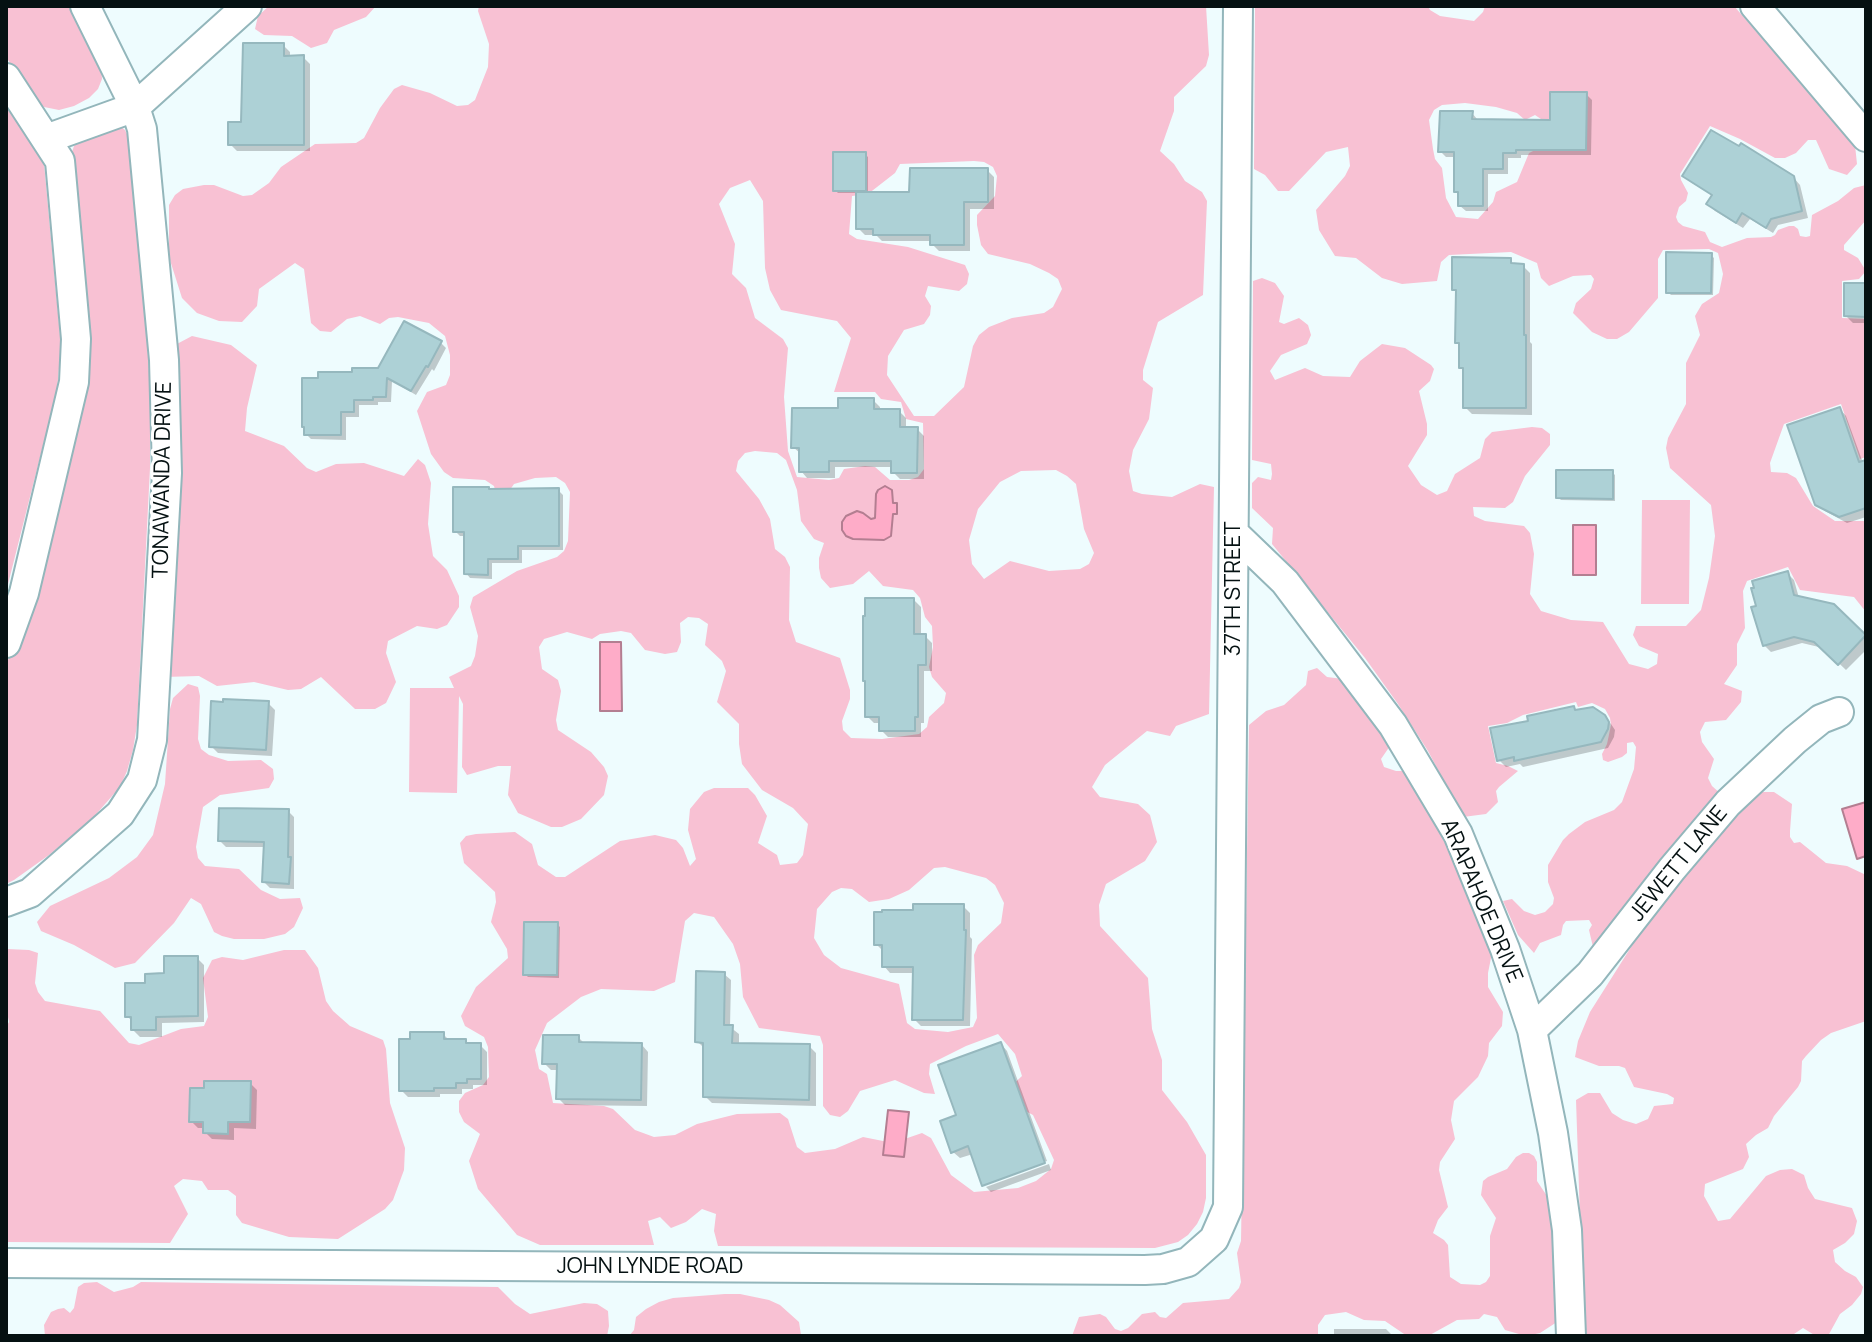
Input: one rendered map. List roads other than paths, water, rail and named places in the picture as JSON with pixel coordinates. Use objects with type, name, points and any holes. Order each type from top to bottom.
[{"type":"street","name":"TONAWANDA DRIVE","points":[[6,902],[30,893],[120,814],[142,780],[152,740],[167,473],[164,360],[142,129],[135,107],[85,6]]},
{"type":"street","points":[[46,139],[135,107],[247,6]]},
{"type":"street","name":"37TH STREET","points":[[1228,1172],[1238,6]]},
{"type":"street","points":[[1755,6],[1866,137]]},
{"type":"street","points":[[6,78],[60,161],[76,339],[74,382],[24,593],[6,643]]},
{"type":"street","name":"ARAPAHOE DRIVE","points":[[1234,533],[1285,582],[1374,699],[1458,834],[1505,949],[1532,1030],[1553,1133],[1567,1230],[1571,1336]]},
{"type":"street","name":"JEWETT LANE","points":[[1532,1030],[1590,974],[1728,803],[1795,740],[1821,719],[1839,712]]},
{"type":"street","name":"JOHN LYNDE ROAD","points":[[6,1263],[1154,1269],[1188,1262],[1214,1239],[1228,1207],[1228,1172]]}]
